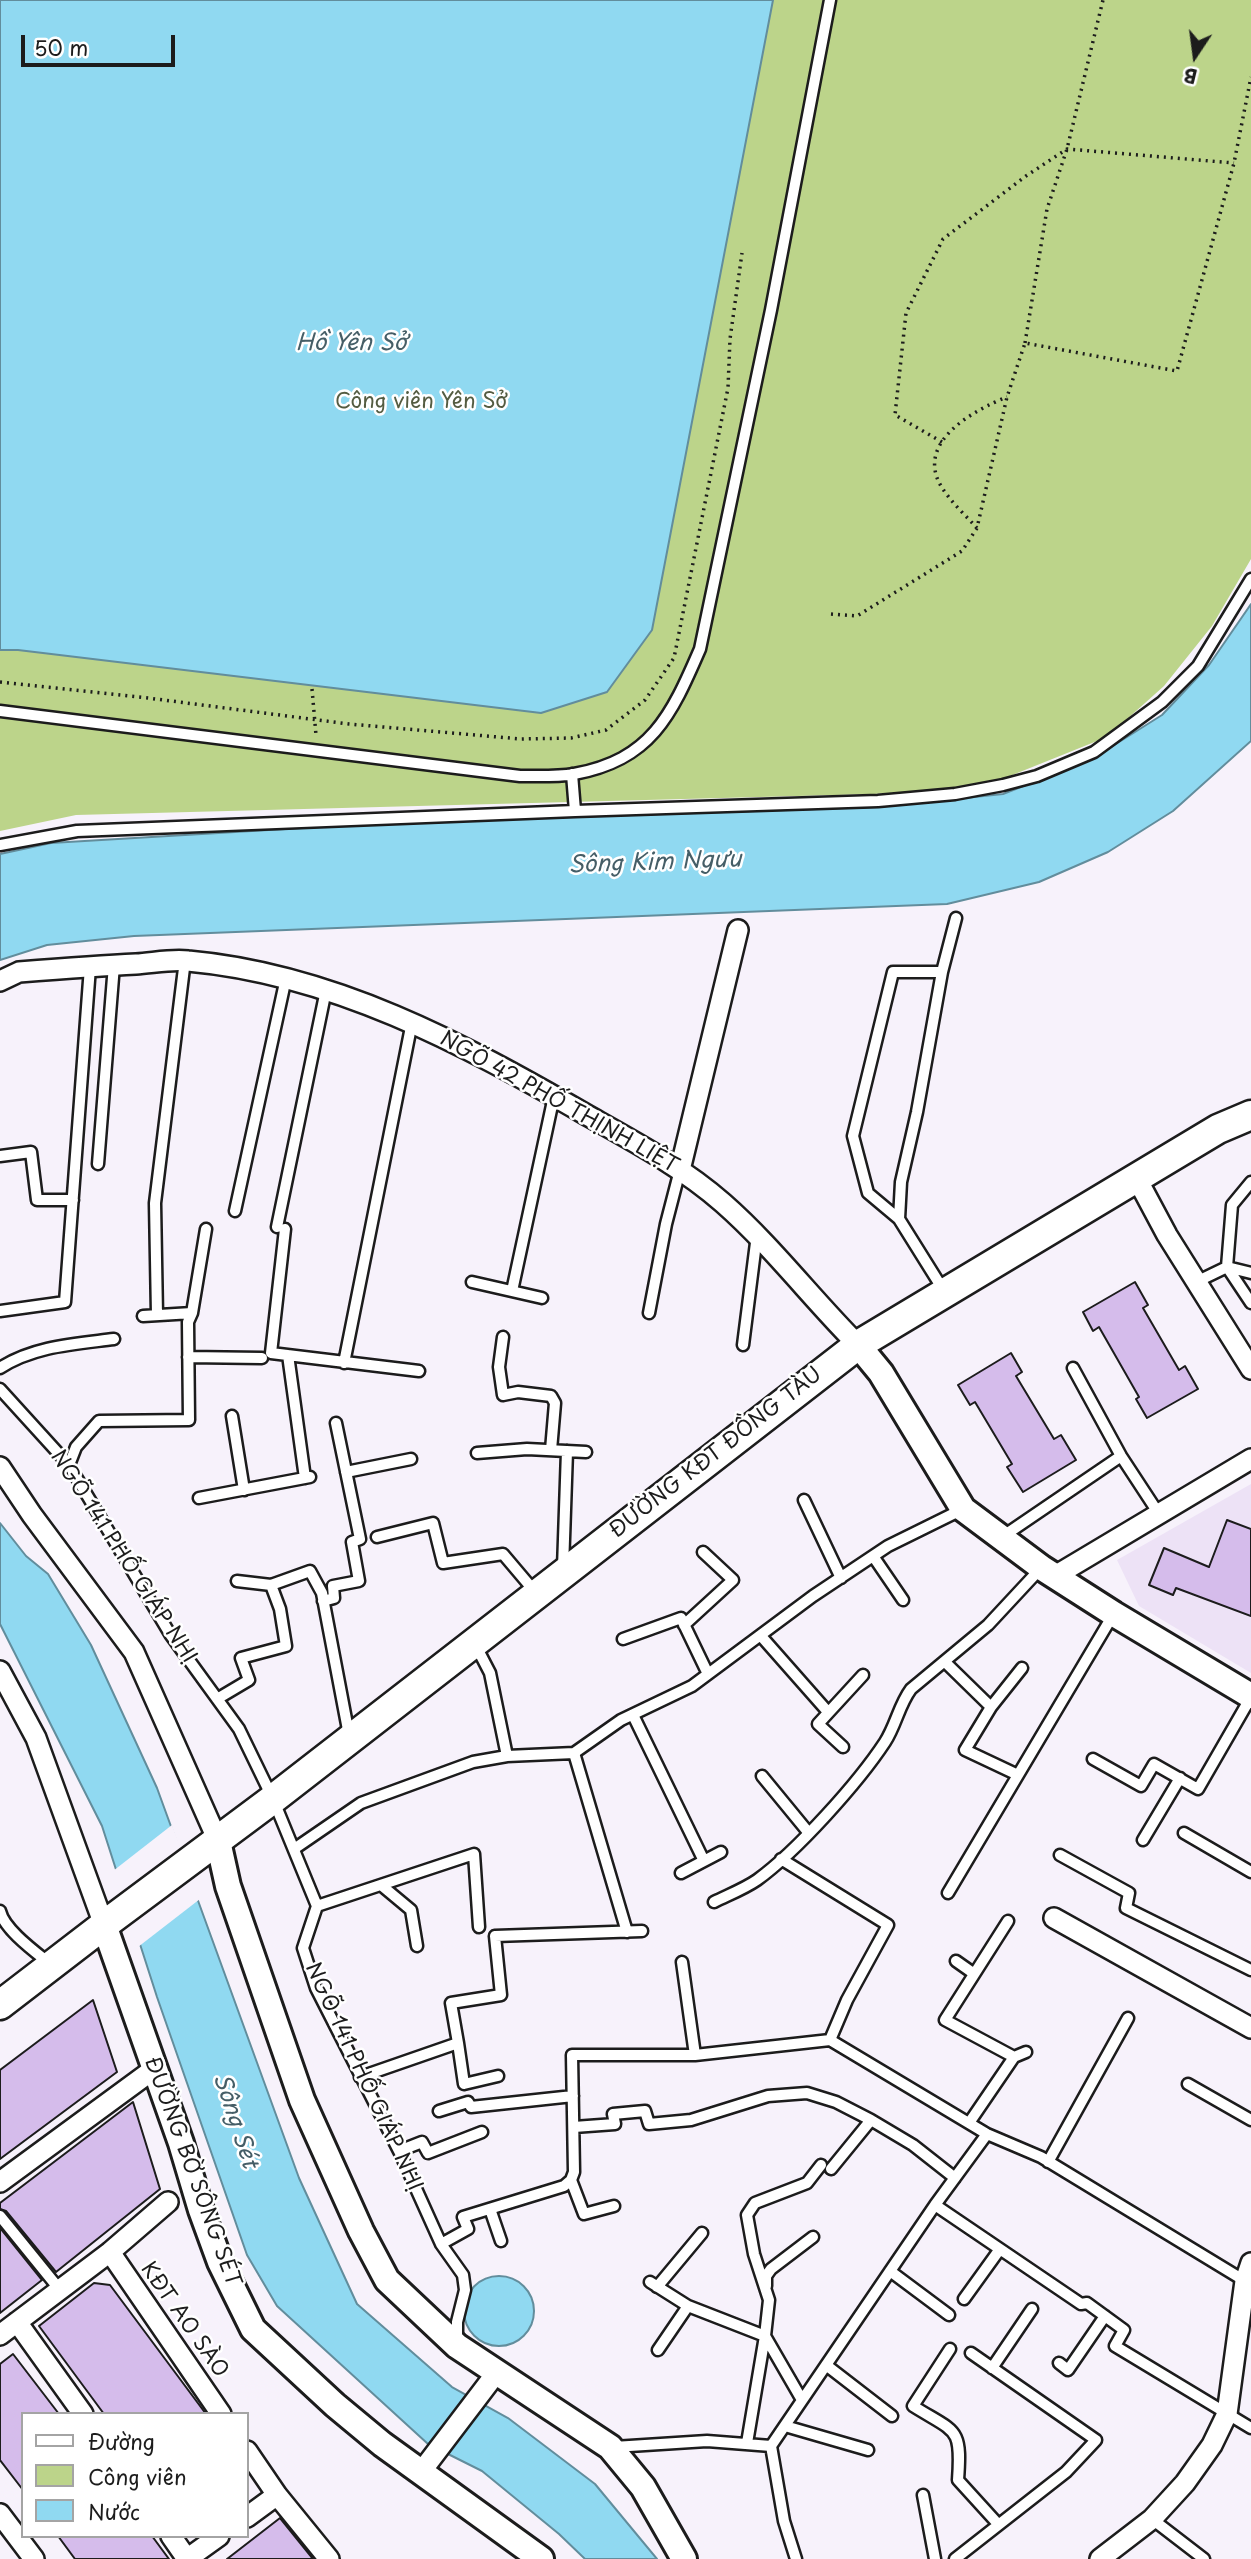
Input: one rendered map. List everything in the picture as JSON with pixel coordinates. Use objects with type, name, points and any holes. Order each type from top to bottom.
[{"type":"main road","points":[[1218,1129],[1251,1096]]},
{"type":"main road","points":[[1218,1129],[1251,1115]]},
{"type":"main road","name":"ĐƯỜNG KĐT ĐỒNG TÀU","points":[[109,1920],[273,1799],[858,1345],[1218,1129]]},
{"type":"main road","points":[[0,2005],[109,1920]]},
{"type":"street","points":[[680,1170],[737,930]]},
{"type":"street","name":"NGÕ 42 PHỐ THỊNH LIỆT","points":[[0,981],[19,972],[186,960],[250,969],[286,978],[412,1022],[554,1096],[669,1161],[722,1201],[757,1235],[858,1345],[881,1373],[963,1509],[1049,1572],[1251,1696]]},
{"type":"street","name":"ĐƯỜNG KĐT ĐỒNG TÀU","points":[[1218,1129],[1251,1127]]},
{"type":"street","points":[[1136,1177],[1196,1282],[1251,1368]]},
{"type":"street","points":[[1049,1572],[1159,1514],[1251,1459]]},
{"type":"street","name":"NGÕ 141 PHỐ GIÁP NHỊ","points":[[0,1467],[32,1515],[134,1652],[218,1840]]},
{"type":"street","name":"ĐƯỜNG BỜ SÔNG SÉT","points":[[0,1671],[36,1738],[109,1920],[154,2068],[220,2262],[253,2329],[335,2405],[382,2444],[541,2559]]},
{"type":"street","points":[[218,1840],[228,1886],[302,2100],[361,2231],[387,2280],[457,2346],[610,2447],[643,2487],[684,2559]]},
{"type":"street","points":[[1054,1918],[1251,2028]]},
{"type":"street","points":[[0,2182],[154,2068]]},
{"type":"street","name":"KĐT AO SÀO","points":[[0,2335],[110,2252],[168,2202]]},
{"type":"street","name":"KĐT AO SÀO","points":[[110,2252],[220,2412]]},
{"type":"street","points":[[1100,2559],[1152,2519],[1185,2483],[1212,2445],[1227,2414],[1249,2276]]},
{"type":"street","points":[[17,2322],[82,2412]]},
{"type":"street","points":[[421,2472],[496,2372]]},
{"type":"street","points":[[248,2452],[277,2495],[330,2559]]},
{"type":"street","points":[[248,2516],[277,2495]]},
{"type":"street","points":[[0,2514],[34,2559]]},
{"type":"street","points":[[172,2538],[187,2559],[216,2538]]},
{"type":"lane","points":[[0,711],[509,775],[572,774],[618,762],[640,748],[660,726],[683,690],[700,649],[771,310],[831,0]]},
{"type":"lane","points":[[0,845],[78,831],[878,801],[956,794],[1003,785],[1037,776],[1094,752],[1162,702],[1198,666],[1251,579]]},
{"type":"lane","points":[[572,774],[575,811]]},
{"type":"lane","points":[[899,1219],[901,1182],[918,1111],[942,972],[956,918]]},
{"type":"lane","points":[[157,1315],[155,1203],[186,960]]},
{"type":"lane","points":[[98,1164],[114,965]]},
{"type":"lane","points":[[0,1311],[65,1302],[90,967]]},
{"type":"lane","points":[[942,972],[893,972],[853,1136],[868,1193],[899,1219],[944,1292]]},
{"type":"lane","points":[[235,1211],[286,978]]},
{"type":"lane","points":[[266,1355],[281,1228],[326,990]]},
{"type":"lane","points":[[344,1363],[412,1022]]},
{"type":"lane","points":[[512,1291],[554,1096]]},
{"type":"lane","points":[[0,1156],[31,1152],[37,1200],[73,1200]]},
{"type":"lane","points":[[649,1313],[666,1224],[680,1170]]},
{"type":"lane","points":[[1251,1182],[1232,1205],[1227,1267],[1251,1303]]},
{"type":"lane","points":[[69,1465],[76,1447],[99,1422],[189,1420],[188,1322],[192,1313],[206,1229]]},
{"type":"lane","points":[[743,1345],[757,1235]]},
{"type":"lane","points":[[1196,1282],[1227,1267],[1251,1273]]},
{"type":"lane","points":[[472,1282],[542,1298]]},
{"type":"lane","points":[[143,1316],[192,1313]]},
{"type":"lane","points":[[503,1336],[499,1367],[503,1395],[518,1392],[551,1396],[555,1404],[551,1450]]},
{"type":"lane","points":[[0,1368],[18,1356],[50,1348],[114,1339]]},
{"type":"lane","points":[[199,1498],[308,1477],[288,1355]]},
{"type":"lane","points":[[188,1357],[288,1355],[419,1371]]},
{"type":"lane","points":[[1073,1368],[1121,1456],[1159,1514]]},
{"type":"lane","name":"NGÕ 141 PHỐ GIÁP NHỊ","points":[[0,1389],[69,1465],[170,1634],[239,1729],[273,1799],[317,1906],[303,1948],[316,1988],[399,2151],[441,2244],[463,2276],[465,2290],[457,2322],[457,2346]]},
{"type":"lane","points":[[232,1416],[244,1490]]},
{"type":"lane","points":[[322,1597],[334,1598],[333,1586],[359,1581],[352,1542],[360,1539],[335,1423]]},
{"type":"lane","points":[[477,1452],[527,1448],[586,1452]]},
{"type":"lane","points":[[563,1572],[567,1451]]},
{"type":"lane","points":[[1001,1537],[1121,1456]]},
{"type":"lane","points":[[346,1472],[411,1459]]},
{"type":"lane","points":[[804,1500],[841,1578]]},
{"type":"lane","points":[[294,1849],[361,1803],[473,1762],[507,1756],[574,1753],[633,1714],[692,1686],[888,1546],[963,1509]]},
{"type":"lane","points":[[377,1537],[433,1523],[443,1563],[503,1554],[536,1593]]},
{"type":"lane","points":[[684,1625],[733,1580],[703,1552]]},
{"type":"lane","points":[[873,1556],[903,1600]]},
{"type":"lane","points":[[237,1581],[271,1585],[310,1571],[322,1597],[350,1739]]},
{"type":"lane","points":[[714,1902],[756,1880],[781,1859],[839,1798],[886,1740],[904,1698],[911,1689],[1049,1572]]},
{"type":"lane","points":[[217,1699],[249,1680],[241,1658],[286,1646],[280,1609],[271,1585]]},
{"type":"lane","points":[[948,1893],[1114,1614]]},
{"type":"lane","points":[[623,1639],[681,1618],[708,1674]]},
{"type":"lane","points":[[761,1636],[828,1712]]},
{"type":"lane","points":[[474,1643],[490,1673],[507,1756]]},
{"type":"lane","points":[[945,1662],[991,1707]]},
{"type":"lane","points":[[1018,1775],[965,1750],[991,1707],[1022,1668]]},
{"type":"lane","points":[[843,1747],[817,1724],[863,1675]]},
{"type":"lane","points":[[1093,1759],[1142,1786],[1154,1764],[1198,1789],[1251,1696]]},
{"type":"lane","points":[[633,1714],[705,1861]]},
{"type":"lane","points":[[574,1753],[627,1932]]},
{"type":"lane","points":[[762,1776],[808,1832]]},
{"type":"lane","points":[[1143,1840],[1180,1778]]},
{"type":"lane","points":[[1184,1833],[1251,1872]]},
{"type":"lane","points":[[681,1873],[721,1852]]},
{"type":"lane","points":[[317,1906],[474,1854],[479,1927]]},
{"type":"lane","points":[[1060,1855],[1129,1894],[1126,1908],[1251,1970]]},
{"type":"lane","points":[[781,1859],[888,1925],[846,2000],[830,2040]]},
{"type":"lane","points":[[381,1885],[411,1910],[417,1946]]},
{"type":"lane","points":[[0,1911],[1,1917],[25,1944],[52,1965]]},
{"type":"lane","points":[[1008,1921],[945,2020],[1014,2057]]},
{"type":"lane","points":[[498,2076],[464,2084],[452,2003],[501,1995],[495,1936],[642,1931]]},
{"type":"lane","points":[[956,1961],[973,1973]]},
{"type":"lane","points":[[682,1962],[695,2055]]},
{"type":"lane","points":[[1048,2162],[1128,2018]]},
{"type":"lane","points":[[614,2206],[584,2214],[571,2180],[574,2127],[572,2055],[695,2055],[830,2040],[987,2133],[1048,2162],[1249,2276]]},
{"type":"lane","points":[[360,2077],[458,2043]]},
{"type":"lane","points":[[970,2123],[1014,2057],[1026,2052]]},
{"type":"lane","points":[[1188,2084],[1251,2120]]},
{"type":"lane","points":[[574,2127],[615,2124],[612,2114],[645,2111],[649,2124],[691,2120],[768,2096],[807,2092],[836,2102],[871,2120],[913,2145],[955,2178]]},
{"type":"lane","points":[[439,2111],[468,2102],[471,2107],[573,2095]]},
{"type":"lane","points":[[769,2300],[754,2253],[747,2215],[755,2203],[807,2183],[871,2120]]},
{"type":"lane","points":[[399,2151],[422,2142],[428,2153],[482,2132]]},
{"type":"lane","points":[[796,2559],[784,2521],[771,2446],[987,2133]]},
{"type":"lane","points":[[441,2244],[468,2229],[463,2217],[564,2186],[571,2180]]},
{"type":"lane","points":[[936,2205],[1080,2304],[1087,2303],[1124,2330],[1115,2346],[1251,2428]]},
{"type":"lane","points":[[490,2209],[501,2241]]},
{"type":"lane","points":[[0,2216],[60,2290]]},
{"type":"lane","points":[[702,2233],[654,2285],[688,2306],[765,2336],[802,2400]]},
{"type":"lane","points":[[747,2443],[769,2300],[765,2280],[768,2272],[813,2237]]},
{"type":"lane","points":[[964,2299],[1000,2249]]},
{"type":"lane","points":[[890,2271],[949,2315]]},
{"type":"lane","points":[[658,2350],[688,2306]]},
{"type":"lane","points":[[992,2368],[1032,2309]]},
{"type":"lane","points":[[1059,2363],[1068,2370],[1105,2316]]},
{"type":"lane","points":[[950,2349],[913,2406],[955,2433],[960,2448],[958,2480],[998,2524]]},
{"type":"lane","points":[[955,2559],[1066,2472],[1096,2440],[971,2353]]},
{"type":"lane","points":[[826,2365],[892,2416]]},
{"type":"lane","points":[[785,2426],[868,2450]]},
{"type":"lane","points":[[610,2447],[707,2441],[771,2446]]},
{"type":"lane","points":[[923,2495],[935,2559]]},
{"type":"lane","points":[[1152,2519],[1204,2559]]},
{"type":"path","points":[[831,614],[857,616],[962,551],[977,528],[1007,397],[1025,343],[1047,209],[1067,149],[1103,0]]},
{"type":"path","points":[[1025,343],[1177,371],[1234,163],[1251,78]]},
{"type":"path","points":[[942,442],[895,415],[906,313],[943,239],[1026,176],[1067,149],[1234,163]]},
{"type":"path","points":[[0,682],[314,720],[521,739],[571,738],[606,730],[645,700],[674,658],[728,388],[730,339],[742,253]]},
{"type":"path","points":[[977,528],[940,484],[934,462],[943,436],[983,407],[1007,397]]},
{"type":"path","points":[[313,689],[317,751]]},
{"type":"shaded area","points":[[1251,1484],[1251,1673],[1139,1606],[1117,1560]]},
{"type":"green space","name":"Công viên Yên Sở","points":[[0,0],[1251,0],[1251,559],[1212,626],[1164,686],[1107,737],[1000,780],[937,790],[874,794],[76,815],[0,831]]},
{"type":"water","name":"Hồ Yên Sở","points":[[0,0],[773,0],[652,630],[607,692],[541,713],[0,650]]},
{"type":"water","name":"Sông Kim Ngưu","points":[[1251,604],[1251,741],[1173,811],[1108,852],[1039,882],[947,904],[134,936],[47,945],[0,960],[0,854],[51,843],[386,823],[878,807],[1003,794],[1092,759],[1162,715],[1209,665]]},
{"type":"water","name":"Sông Sét","points":[[0,1523],[26,1556],[48,1574],[91,1645],[157,1788],[299,2178],[357,2304],[452,2387],[508,2418],[595,2484],[657,2559],[585,2559],[559,2534],[482,2471],[428,2444],[277,2306],[247,2255],[157,1997],[102,1826],[0,1624]]},
{"type":"water","points":[[506,2276],[519,2282],[528,2291],[532,2297],[532,2325],[524,2336],[513,2344],[492,2346],[474,2336],[466,2325],[464,2304],[474,2286],[485,2278]]},
{"type":"pier","points":[[172,1825],[200,1899],[138,1947],[113,1871]]},
{"type":"building","points":[[1135,1282],[1148,1305],[1143,1308],[1179,1370],[1185,1366],[1198,1389],[1147,1418],[1136,1399],[1139,1397],[1099,1327],[1093,1331],[1083,1312]]},
{"type":"building","points":[[1011,1353],[1022,1372],[1016,1376],[1054,1439],[1061,1435],[1076,1460],[1023,1492],[1007,1467],[1012,1464],[975,1402],[970,1405],[958,1385]]},
{"type":"building","points":[[1227,1520],[1251,1529],[1251,1616],[1176,1588],[1173,1595],[1149,1585],[1164,1548],[1209,1567]]},
{"type":"building","points":[[93,2000],[117,2072],[0,2159],[0,2070]]},
{"type":"building","points":[[133,2102],[160,2189],[56,2272],[6,2211],[0,2209],[0,2203]]},
{"type":"building","points":[[0,2228],[42,2280],[0,2313]]},
{"type":"building","points":[[94,2283],[110,2285],[205,2412],[103,2412],[39,2326]]},
{"type":"building","points":[[13,2354],[57,2412],[21,2412],[21,2487],[0,2460],[0,2364]]},
{"type":"building","points":[[280,2518],[313,2559],[227,2559]]},
{"type":"building","points":[[59,2538],[153,2538],[169,2559],[75,2559]]}]
